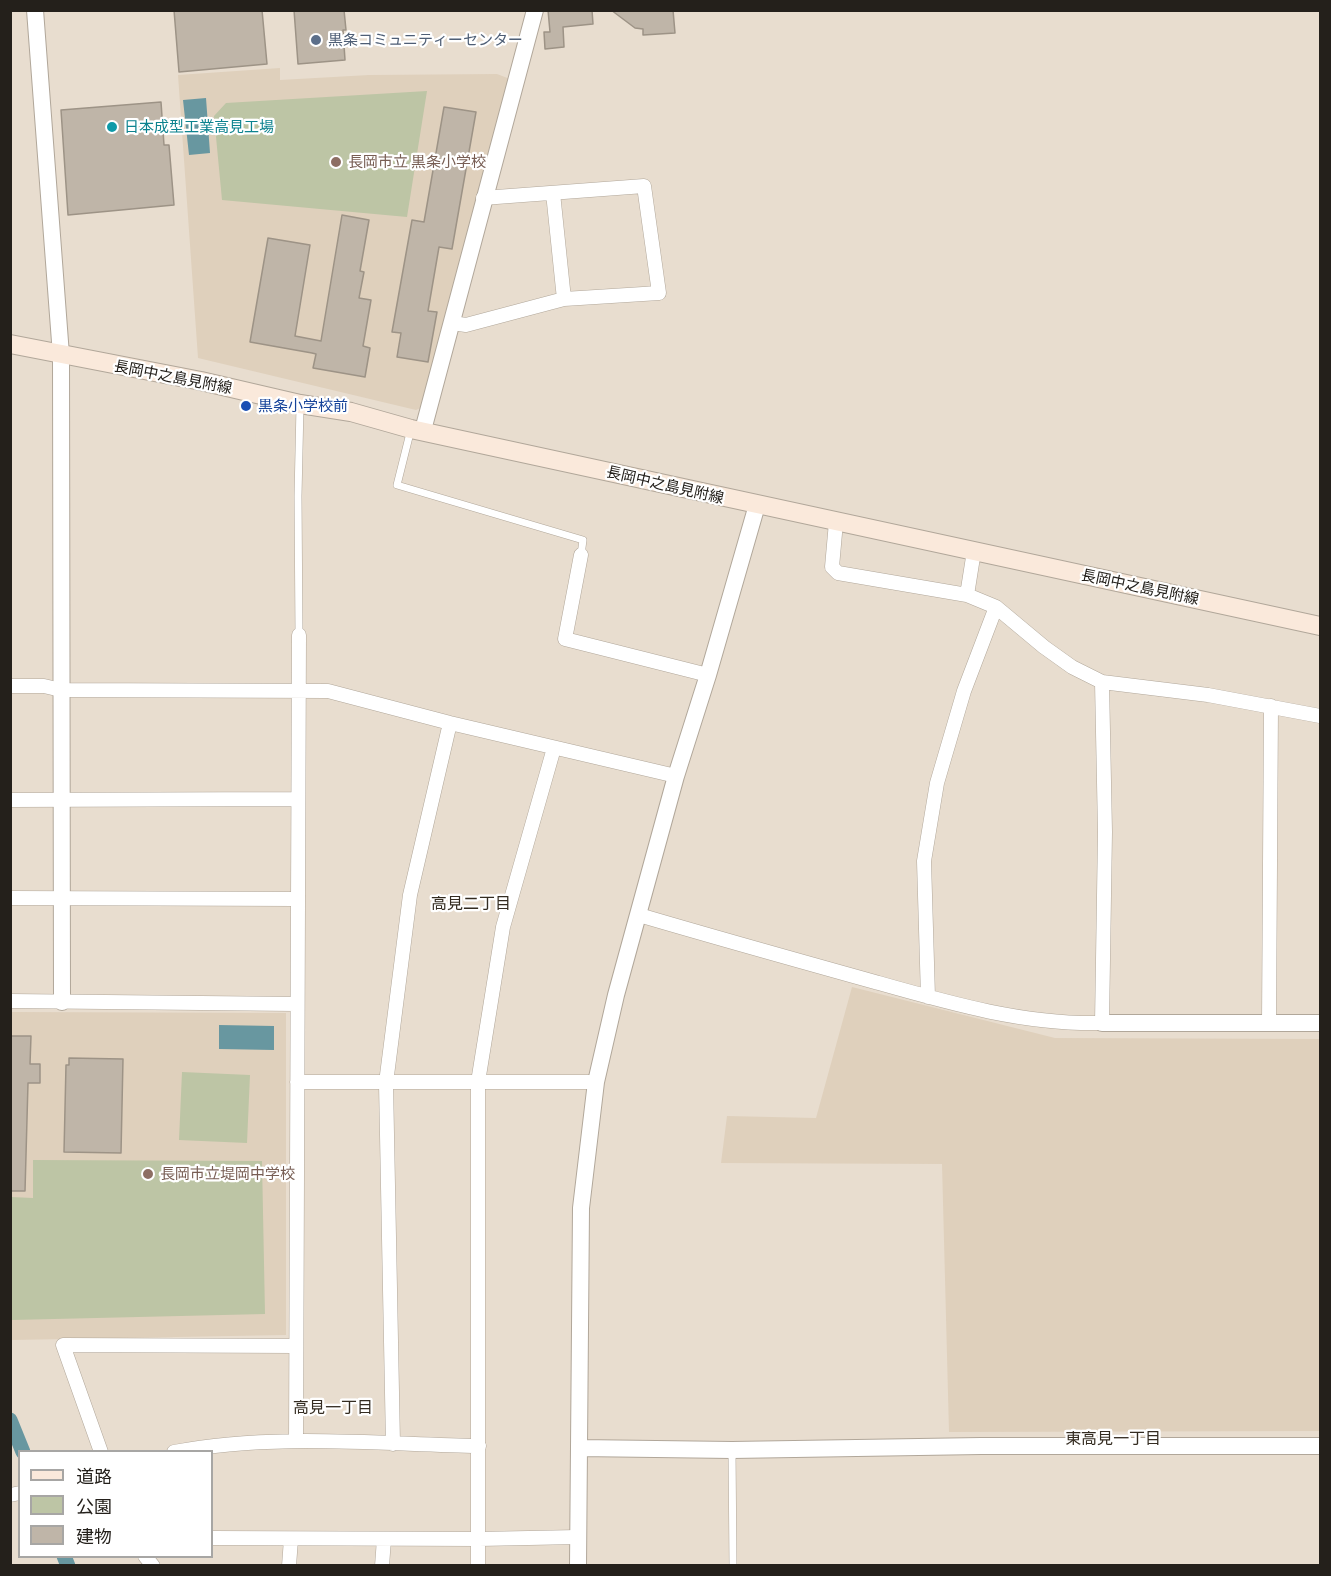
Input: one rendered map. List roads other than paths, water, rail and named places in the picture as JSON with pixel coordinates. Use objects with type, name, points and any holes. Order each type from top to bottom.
[{"type":"main road","name":"長岡中之島見附線","points":[[10,344],[201,381],[300,404],[351,412],[417,430],[1320,626]]},
{"type":"street","points":[[36,10],[61,355],[62,1002]]},
{"type":"street","points":[[417,430],[452,322],[483,198],[535,10]]},
{"type":"street","points":[[452,322],[466,325],[564,299],[659,292],[644,186],[483,198]]},
{"type":"street","points":[[553,193],[564,299]]},
{"type":"street","points":[[578,1566],[581,1208],[596,1082],[616,995],[676,776],[757,505]]},
{"type":"street","points":[[836,522],[832,567],[838,573],[967,595],[996,607],[1072,667],[1102,682],[1208,695],[1320,716]]},
{"type":"street","points":[[967,595],[974,551]]},
{"type":"street","points":[[581,555],[565,639],[708,675]]},
{"type":"street","points":[[928,997],[924,861],[933,805],[937,783],[964,691],[996,607]]},
{"type":"street","points":[[296,1441],[299,635]]},
{"type":"street","points":[[1102,682],[1105,832],[1102,1023]]},
{"type":"street","points":[[10,686],[44,686],[61,690],[328,692],[676,776]]},
{"type":"street","points":[[1269,1023],[1271,706]]},
{"type":"street","points":[[393,1444],[386,1083],[410,895],[450,723]]},
{"type":"street","points":[[478,1566],[478,1082],[503,927],[554,748]]},
{"type":"street","points":[[10,800],[297,799]]},
{"type":"street","points":[[10,898],[297,898]]},
{"type":"street","points":[[639,915],[928,997],[1024,1018],[1076,1023],[1320,1023]]},
{"type":"street","points":[[10,1001],[296,1004]]},
{"type":"street","points":[[297,1082],[596,1082]]},
{"type":"street","points":[[99,1450],[63,1345],[296,1346]]},
{"type":"street","points":[[185,1450],[238,1443],[296,1441],[479,1446]]},
{"type":"street","points":[[579,1448],[732,1450],[981,1446],[1320,1446]]},
{"type":"street","points":[[213,1538],[578,1537]]},
{"type":"street","points":[[290,1566],[291,1539]]},
{"type":"street","points":[[382,1566],[384,1539]]},
{"type":"lane","points":[[299,635],[300,404]]},
{"type":"lane","points":[[417,430],[398,485],[583,540],[581,555]]},
{"type":"lane","points":[[732,1450],[733,1566]]},
{"type":"water","points":[[206,98],[210,153],[189,155],[183,100]]},
{"type":"water","points":[[219,1025],[274,1026],[274,1050],[219,1049]]},
{"type":"waterway","points":[[10,1420],[22,1450]]},
{"type":"waterway","points":[[65,1558],[68,1566]]},
{"type":"place","name":"黒条コミュニティーセンター","points":[[316,40]]},
{"type":"place","name":"日本成型工業高見工場","points":[[112,127]]},
{"type":"place","name":"長岡市立 黒条小学校","points":[[336,162]]},
{"type":"place","name":"黒条小学校前","points":[[246,406]]},
{"type":"place","name":"長岡市立堤岡中学校","points":[[148,1174]]},
{"type":"district","name":"高見二丁目","points":[[471,904]]},
{"type":"district","name":"高見一丁目","points":[[333,1408]]},
{"type":"district","name":"東高見一丁目","points":[[1113,1439]]}]
